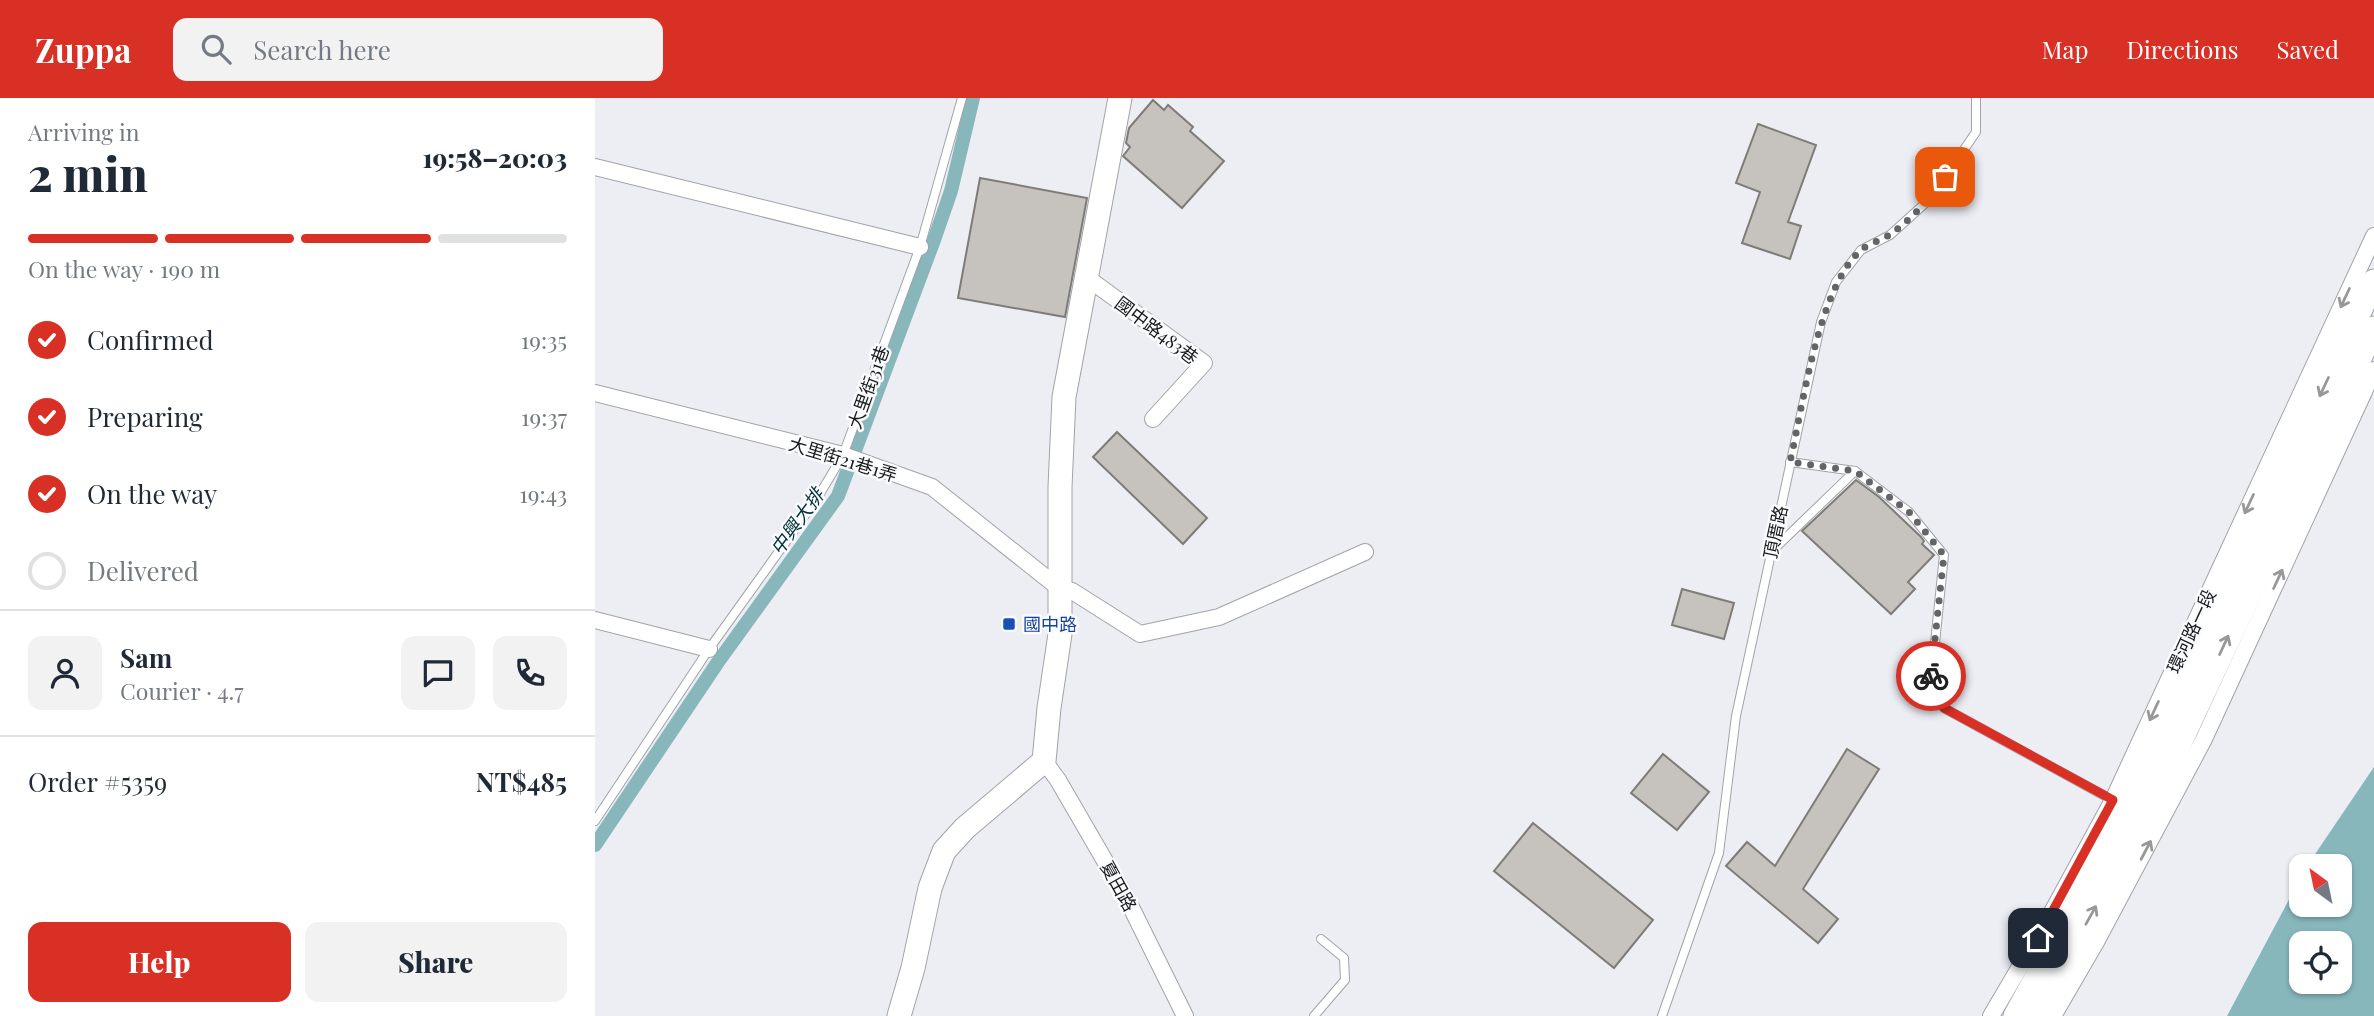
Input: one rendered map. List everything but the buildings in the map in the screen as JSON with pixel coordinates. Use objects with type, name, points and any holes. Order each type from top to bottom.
[{"type":"street","points":[[899,1016],[913,968],[930,888],[944,851],[965,828],[1044,761],[1060,634],[1063,397],[1120,98]]},
{"type":"street","points":[[595,167],[920,247]]},
{"type":"street","name":"環河路一段","points":[[2053,1016],[2374,236]]},
{"type":"street","name":"國中路483巷","points":[[1086,277],[1204,363],[1153,419]]},
{"type":"street","name":"環河路一段","points":[[2015,1016],[2065,926],[2136,813],[2374,281]]},
{"type":"street","name":"環河路一段","points":[[2032,1016],[2063,967],[2374,328]]},
{"type":"street","name":"環河路一段","points":[[1991,1016],[2051,914],[2136,813],[2204,739],[2374,369]]},
{"type":"street","name":"大里街21巷1弄","points":[[595,393],[843,455],[932,487],[1059,588],[1072,591],[1140,634],[1219,617],[1365,552]]},
{"type":"street","points":[[595,620],[709,649]]},
{"type":"street","name":"夏田路","points":[[1044,761],[1058,780],[1127,899],[1185,1016]]},
{"type":"lane","name":"大里街31巷","points":[[595,821],[709,649],[818,497],[843,455],[920,247],[962,98]]},
{"type":"lane","name":"頂厝路","points":[[1662,1016],[1719,853],[1736,716],[1821,322],[1836,282],[1861,250],[1889,235],[1930,199],[1976,132],[1976,98]]},
{"type":"lane","points":[[1790,462],[1855,471],[1909,512],[1944,555],[1930,692],[1944,708],[2136,813]]},
{"type":"lane","points":[[1770,553],[1855,471]]},
{"type":"lane","points":[[1314,1016],[1345,980],[1344,958],[1321,939]]},
{"type":"water","points":[[2374,767],[2374,1016],[2227,1016],[2289,900],[2289,917],[2352,917],[2352,854],[2315,854]]},
{"type":"waterway","name":"中興大排","points":[[595,845],[718,662],[838,496],[951,191],[973,98]]},
{"type":"way so far","points":[[1931,676],[1944,555],[1909,512],[1855,471],[1790,462],[1821,322],[1836,282],[1861,250],[1889,235],[1930,199],[1945,177]]},
{"type":"place","name":"國中路","points":[[1009,624]]},
{"type":"route","points":[[1931,676],[1930,692],[1944,708],[2113,800],[2038,938]]}]
